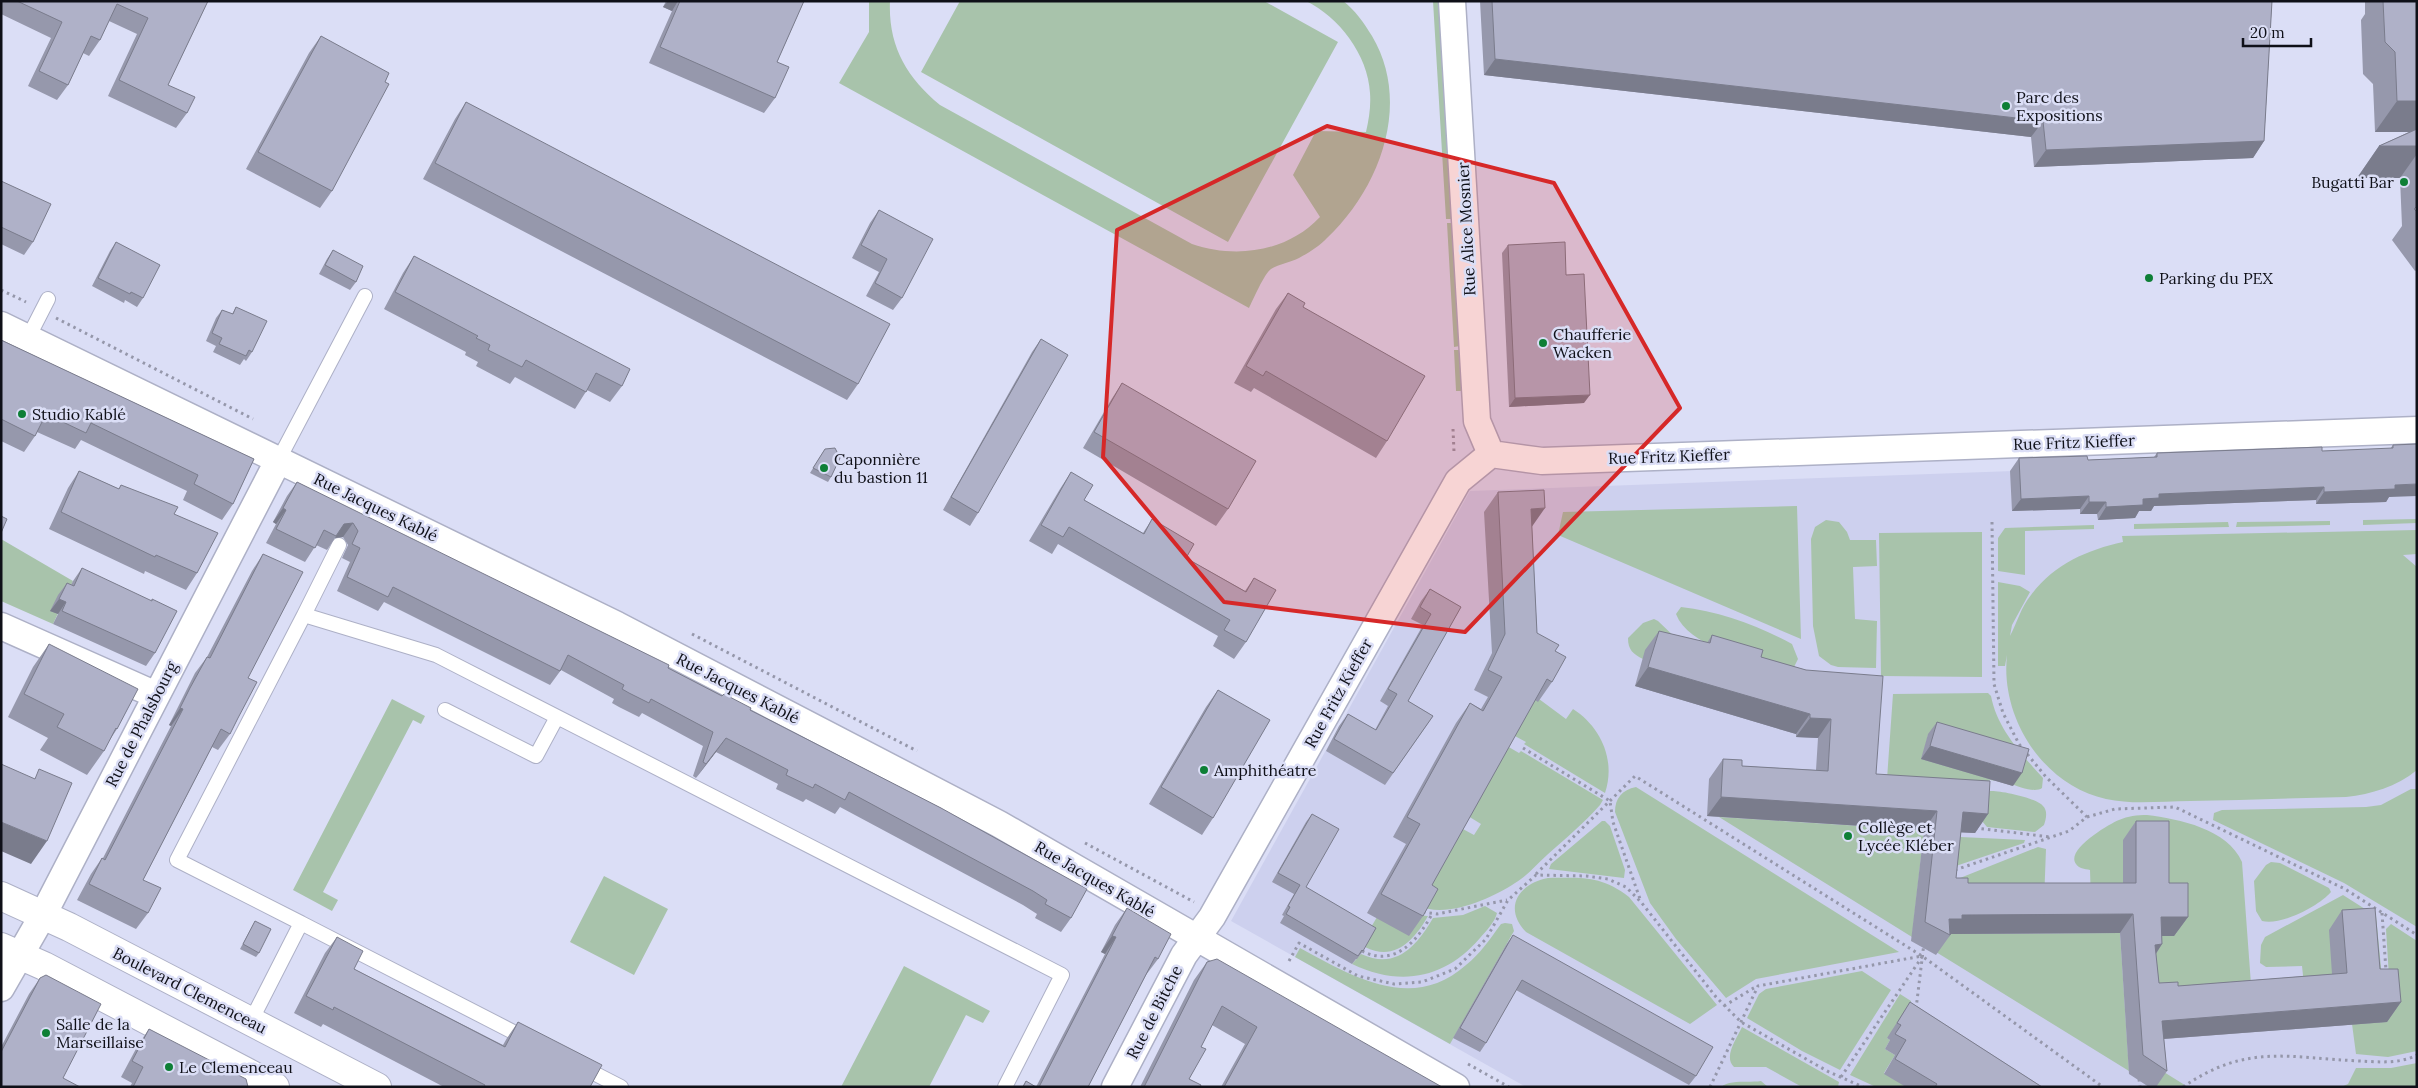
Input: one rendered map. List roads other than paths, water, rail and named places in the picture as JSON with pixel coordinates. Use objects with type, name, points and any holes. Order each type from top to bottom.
[{"type":"street","name":"Rue Alice Mosnier","points":[[1452,1],[1477,421],[1491,454]]},
{"type":"street","name":"Rue Jacques Kablé","points":[[1,325],[617,625],[999,824],[1456,1087]]},
{"type":"street","name":"Rue Fritz Kieffer","points":[[1196,938],[1212,917],[1458,481],[1491,454],[1542,461],[2417,430]]},
{"type":"street","name":"Rue de Phalsbourg","points":[[1,988],[10,951],[43,915],[279,459]]},
{"type":"street","points":[[1,626],[156,695]]},
{"type":"street","name":"Boulevard Clemenceau","points":[[1,896],[43,915],[377,1087]]},
{"type":"street","name":"Rue de Bitche","points":[[1115,1087],[1184,955],[1196,938]]},
{"type":"street","points":[[10,951],[273,1086]]},
{"type":"lane","points":[[279,459],[365,296]]},
{"type":"lane","points":[[28,338],[48,299]]},
{"type":"lane","points":[[339,545],[177,860],[542,1046]]},
{"type":"lane","points":[[304,616],[436,655],[1062,975],[1004,1087]]},
{"type":"lane","points":[[445,710],[536,756],[556,717]]},
{"type":"lane","points":[[251,1021],[301,923]]},
{"type":"lane","points":[[569,1060],[621,1087]]},
{"type":"place","name":"Parc des Expositions","points":[[2006,106]]},
{"type":"place","name":"Bugatti Bar","points":[[2404,182]]},
{"type":"place","name":"Parking du PEX","points":[[2149,278]]},
{"type":"place","name":"Chaufferie Wacken","points":[[1543,343]]},
{"type":"place","name":"Studio Kablé","points":[[22,414]]},
{"type":"place","name":"Caponnière du bastion 11","points":[[824,468]]},
{"type":"place","name":"Amphithéatre","points":[[1204,770]]},
{"type":"place","name":"Collège et Lycée Kléber","points":[[1848,836]]},
{"type":"place","name":"Salle de la Marseillaise","points":[[46,1033]]},
{"type":"place","name":"Le Clemenceau","points":[[169,1067]]}]
